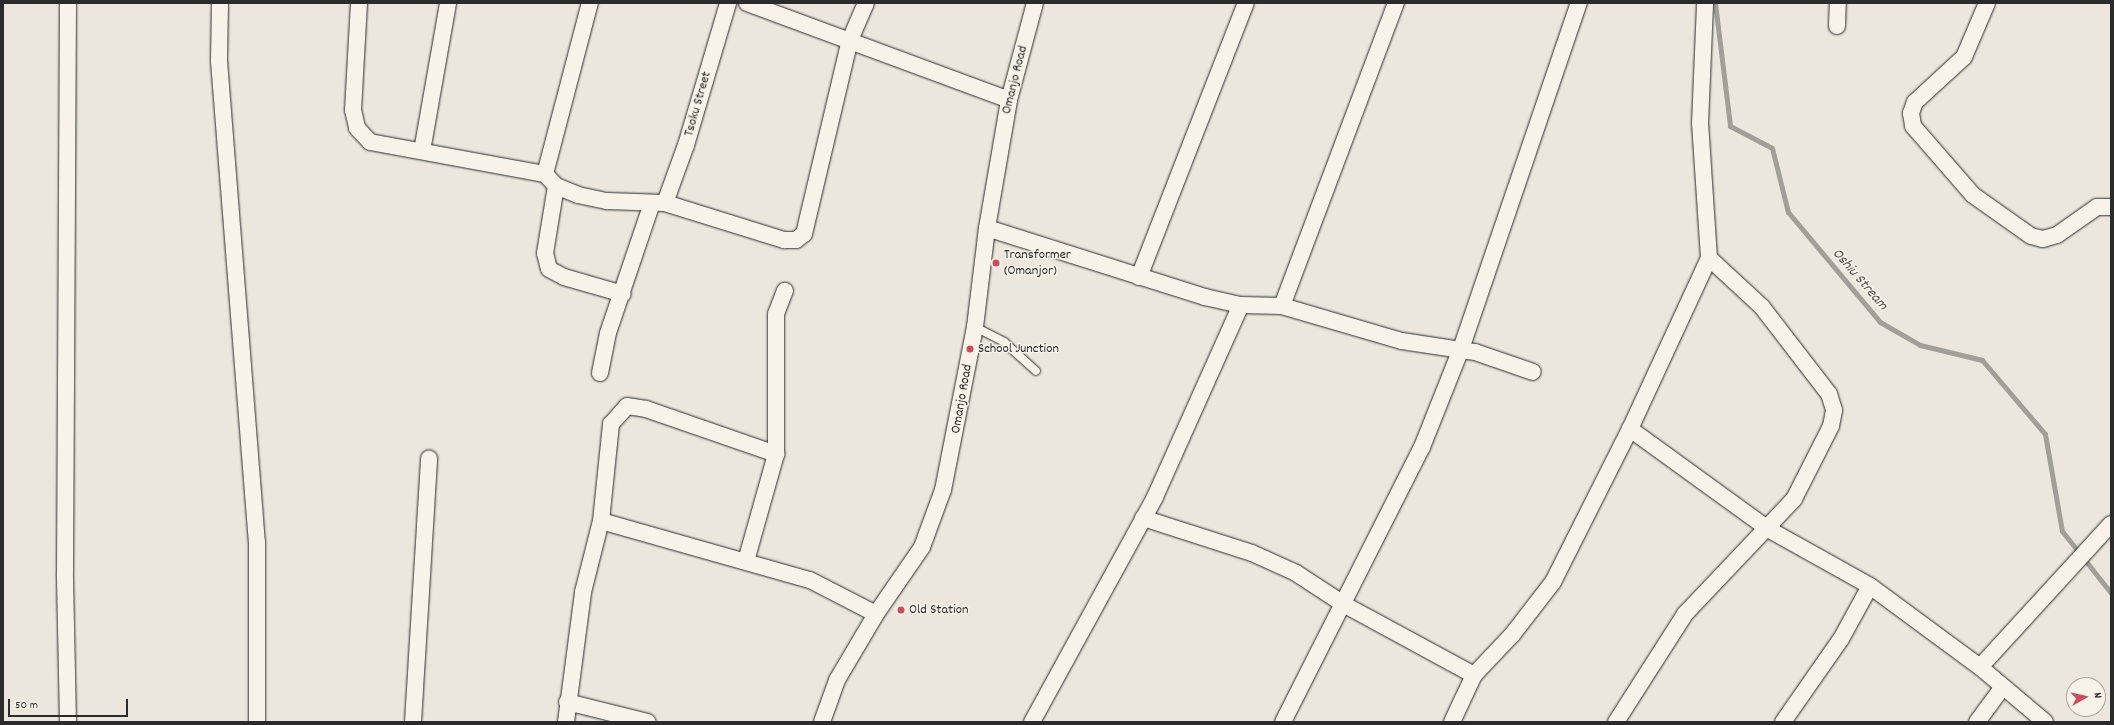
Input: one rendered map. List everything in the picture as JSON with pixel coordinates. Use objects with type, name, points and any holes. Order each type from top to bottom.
[{"type":"street","points":[[68,3],[65,565],[68,722]]},
{"type":"street","points":[[220,3],[219,69],[257,542],[257,722]]},
{"type":"street","points":[[359,3],[353,89],[357,128],[370,142],[545,174],[556,186],[607,201],[658,203],[784,240],[796,240],[804,234],[850,40],[866,3]]},
{"type":"street","points":[[422,151],[448,3]]},
{"type":"street","points":[[545,174],[590,3]]},
{"type":"street","name":"Tsoku Street","points":[[600,373],[608,333],[658,203],[686,145],[728,3]]},
{"type":"street","points":[[746,3],[850,40],[1008,100]]},
{"type":"street","name":"Omanjo Road","points":[[822,722],[838,680],[876,614],[922,546],[944,490],[975,327],[987,228],[1008,100],[1035,3]]},
{"type":"street","points":[[1139,277],[1246,3]]},
{"type":"street","points":[[1282,306],[1396,3]]},
{"type":"street","points":[[1283,722],[1345,605],[1422,447],[1461,349],[1579,3]]},
{"type":"street","points":[[1452,722],[1474,675],[1512,635],[1553,582],[1630,430],[1709,258],[1700,124],[1705,3]]},
{"type":"street","points":[[1837,26],[1838,3]]},
{"type":"street","points":[[1987,3],[1964,57],[1915,102],[1911,114],[1913,126],[1973,195],[2031,236],[2044,239],[2057,235],[2097,206],[2111,207]]},
{"type":"street","points":[[556,186],[545,253],[549,269],[564,277],[623,294]]},
{"type":"street","points":[[987,228],[1139,277],[1241,305],[1282,306],[1402,341],[1461,349],[1533,372]]},
{"type":"street","points":[[1616,722],[1685,614],[1768,529],[1794,499],[1816,462],[1834,410],[1829,394],[1762,307],[1709,258]]},
{"type":"street","points":[[746,561],[776,454],[776,314],[785,291]]},
{"type":"street","points":[[1032,722],[1143,518],[1241,305]]},
{"type":"street","points":[[566,722],[589,558],[601,521],[611,424],[627,406],[646,409],[776,454]]},
{"type":"street","points":[[1630,430],[1768,529],[1870,586],[1980,667],[2002,688],[2045,722]]},
{"type":"street","points":[[412,722],[430,458]]},
{"type":"street","points":[[1143,518],[1252,553],[1296,573],[1345,605],[1474,675]]},
{"type":"street","points":[[601,521],[810,580],[876,614]]},
{"type":"street","points":[[1980,667],[2111,524]]},
{"type":"street","points":[[1783,722],[1841,639],[1870,586]]},
{"type":"street","points":[[1977,722],[2002,688]]},
{"type":"street","points":[[568,702],[648,722]]},
{"type":"lane","points":[[975,327],[1004,342],[1036,371]]},
{"type":"waterway","name":"Oshiu Stream","points":[[1715,3],[1730,126],[1772,148],[1788,212],[1880,322],[1920,345],[1982,360],[2045,434],[2062,531],[2111,593]]},
{"type":"place","name":"Transformer (Omanjor)","points":[[996,263]]},
{"type":"place","name":"School Junction","points":[[970,349]]},
{"type":"place","name":"Old Station","points":[[901,610]]}]
